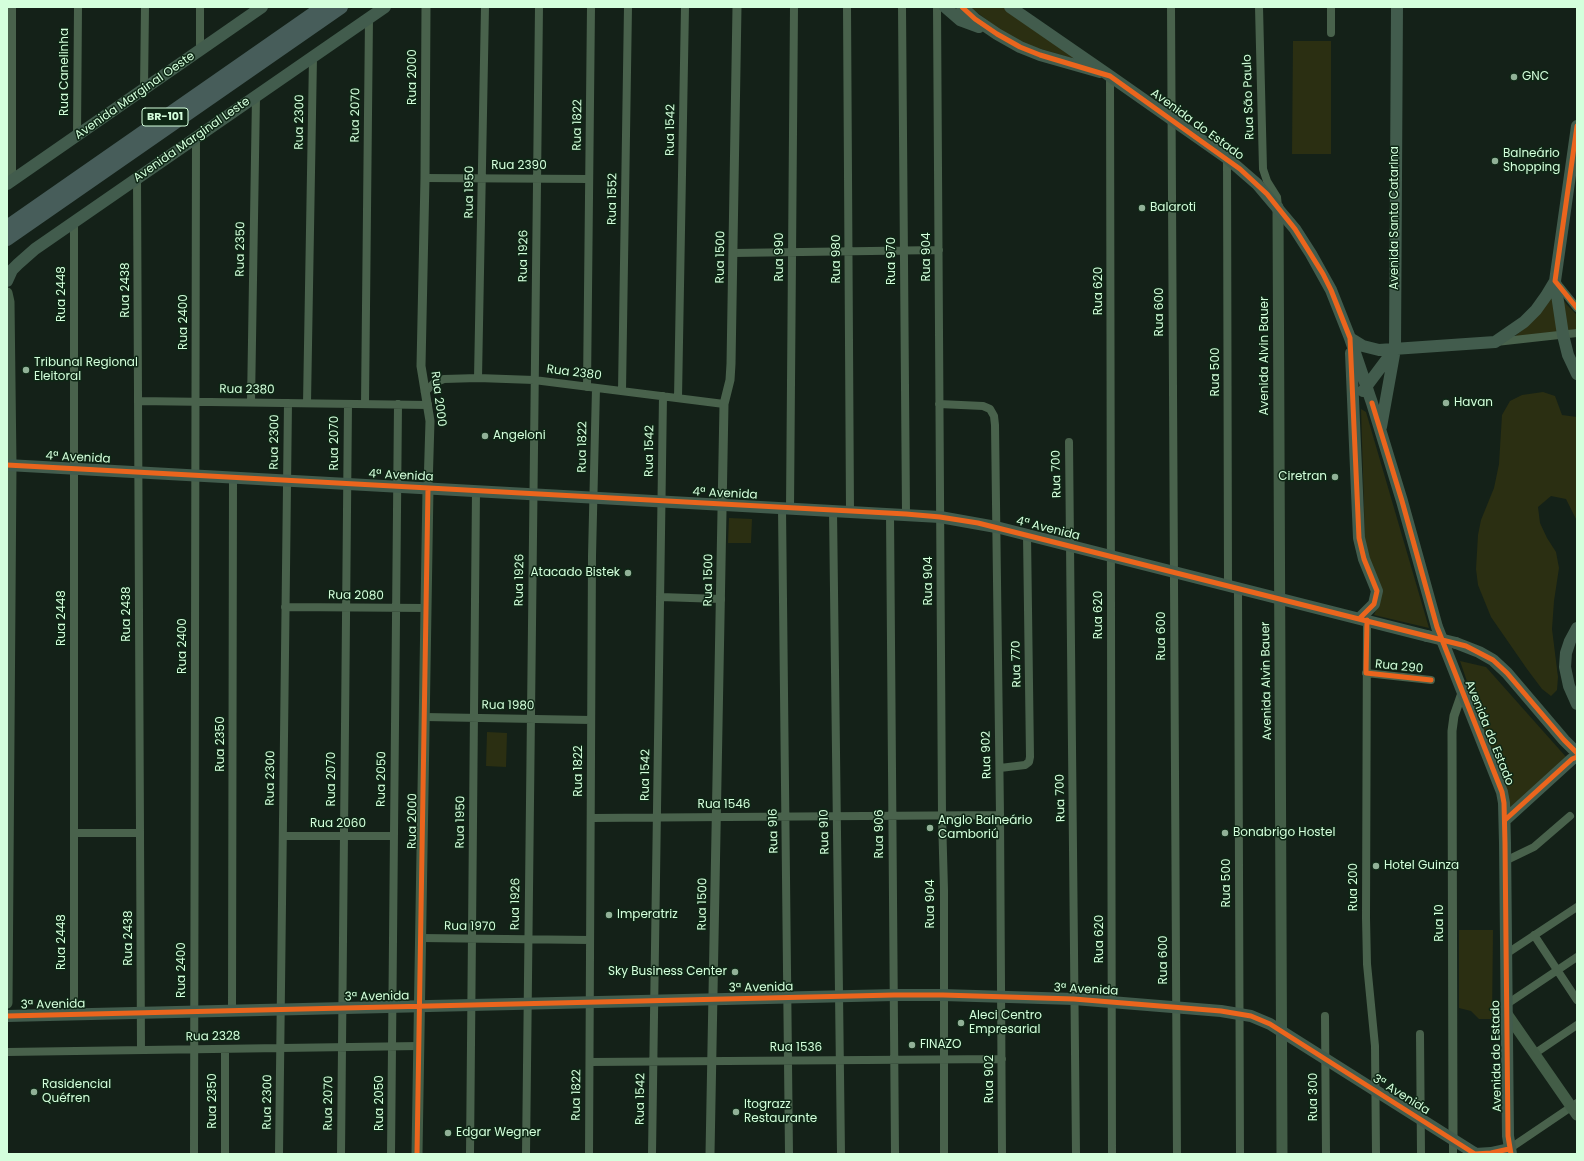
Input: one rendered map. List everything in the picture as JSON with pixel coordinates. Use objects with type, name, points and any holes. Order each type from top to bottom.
[{"type":"highway","name":"BR-101","points":[[7,227],[323,7]]},
{"type":"highway","name":"BR-101","points":[[7,239],[341,7]]},
{"type":"main road","name":"Avenida Marginal Leste","points":[[9,274],[25,257],[74,222],[385,7]]},
{"type":"main road","points":[[945,7],[960,20],[997,34]]},
{"type":"main road","name":"Avenida do Estado","points":[[962,7],[975,19],[1020,47],[1040,55],[1110,76]]},
{"type":"main road","name":"Avenida do Estado","points":[[1010,7],[1227,158],[1257,184],[1278,207],[1295,229],[1323,274],[1331,290],[1350,338],[1380,429],[1402,501],[1430,606],[1462,693],[1502,792],[1505,820],[1510,1151]]},
{"type":"main road","name":"Avenida Santa Catarina","points":[[1380,429],[1395,349],[1397,7]]},
{"type":"main road","name":"Avenida Marginal Oeste","points":[[9,183],[257,9]]},
{"type":"main road","points":[[1577,126],[1555,281],[1563,335],[1568,355],[1577,374]]},
{"type":"main road","name":"Avenida Alvin Bauer","points":[[1278,207],[1282,1154]]},
{"type":"main road","points":[[1363,619],[1374,604],[1377,591],[1364,559],[1359,538],[1350,338],[1370,348],[1395,349],[1495,342],[1524,322],[1546,296],[1555,281]]},
{"type":"main road","points":[[7,293],[9,302],[7,1003]]},
{"type":"main road","points":[[1353,403],[1395,349]]},
{"type":"main road","name":"4ª Avenida","points":[[9,465],[906,514],[940,517],[996,527],[1456,643],[1486,656],[1507,673],[1577,753]]},
{"type":"main road","name":"Rua 2000","points":[[418,1154],[428,488]]},
{"type":"main road","points":[[1577,628],[1566,653],[1565,667],[1570,690],[1577,704]]},
{"type":"main road","points":[[1505,820],[1572,759],[1577,757]]},
{"type":"main road","name":"3ª Avenida","points":[[7,1016],[894,994],[1002,996],[1176,1007],[1239,1013],[1260,1019],[1282,1031],[1475,1154]]},
{"type":"main road","points":[[1507,1009],[1534,1054],[1575,1108]]},
{"type":"main road","points":[[1475,1154],[1510,1151]]},
{"type":"street","points":[[9,183],[12,7]]},
{"type":"street","name":"Rua Canelinha","points":[[77,136],[78,7]]},
{"type":"street","points":[[144,89],[145,7]]},
{"type":"street","points":[[200,7],[200,50]]},
{"type":"street","name":"Rua 2000","points":[[426,7],[425,178],[421,366],[430,421],[428,488]]},
{"type":"street","name":"Rua 1950","points":[[478,378],[485,7]]},
{"type":"street","name":"Rua 1926","points":[[526,1154],[539,7]]},
{"type":"street","name":"Rua 1822","points":[[587,387],[591,7]]},
{"type":"street","name":"Rua 1552","points":[[622,391],[628,7]]},
{"type":"street","name":"Rua 1542","points":[[678,398],[685,7]]},
{"type":"street","name":"Rua 1500","points":[[710,1154],[724,404],[730,380],[731,364],[737,7]]},
{"type":"street","name":"Rua 990","points":[[786,508],[792,252],[794,7]]},
{"type":"street","name":"Rua 980","points":[[847,7],[850,511]]},
{"type":"street","name":"Rua 970","points":[[902,7],[906,514]]},
{"type":"street","name":"Rua 904","points":[[937,7],[942,816],[944,890],[944,1154]]},
{"type":"street","name":"Rua 600","points":[[1170,7],[1177,1154]]},
{"type":"street","name":"Rua São Paulo","points":[[1259,7],[1263,169],[1267,181],[1276,198],[1278,207]]},
{"type":"street","points":[[1331,7],[1331,33]]},
{"type":"street","name":"Rua 2070","points":[[365,404],[369,18]]},
{"type":"street","name":"Rua 2300","points":[[307,403],[313,57]]},
{"type":"street","name":"Rua 620","points":[[1110,76],[1112,1154]]},
{"type":"street","name":"Rua 2350","points":[[251,402],[256,96]]},
{"type":"street","name":"Rua 2400","points":[[194,1154],[196,138]]},
{"type":"street","name":"Rua 500","points":[[1227,158],[1240,1154]]},
{"type":"street","name":"Rua 2438","points":[[137,178],[141,1050]]},
{"type":"street","name":"Rua 2390","points":[[425,178],[589,179]]},
{"type":"street","name":"Rua 2448","points":[[74,222],[74,1014]]},
{"type":"street","points":[[733,252],[939,250]]},
{"type":"street","points":[[1555,281],[1577,308]]},
{"type":"street","points":[[1495,342],[1577,333]]},
{"type":"street","name":"Rua 2380","points":[[425,392],[434,383],[444,379],[478,378],[534,380],[724,404]]},
{"type":"street","name":"Rua 1822","points":[[589,1154],[592,818],[591,720],[596,388]]},
{"type":"street","name":"Rua 1542","points":[[652,1154],[663,396]]},
{"type":"street","name":"Rua 2380","points":[[138,401],[428,405]]},
{"type":"street","name":"Rua 2300","points":[[279,1154],[288,403]]},
{"type":"street","name":"Rua 2070","points":[[341,1154],[348,404]]},
{"type":"street","name":"Rua 2050","points":[[391,1154],[398,404]]},
{"type":"street","name":"Rua 902","points":[[940,404],[982,406],[990,409],[994,416],[1000,768],[1002,1154]]},
{"type":"street","name":"Rua 700","points":[[1069,442],[1076,1154]]},
{"type":"street","name":"Rua 2350","points":[[232,1010],[234,477]]},
{"type":"street","name":"Rua 1950","points":[[470,1154],[476,490]]},
{"type":"street","name":"Rua 916","points":[[786,508],[786,817],[789,1154]]},
{"type":"street","name":"Rua 910","points":[[833,510],[841,1154]]},
{"type":"street","name":"Rua 906","points":[[890,514],[895,1154]]},
{"type":"street","name":"Rua 770","points":[[1000,768],[1026,765],[1029,762],[1030,757],[1027,535]]},
{"type":"street","points":[[660,597],[721,599]]},
{"type":"street","name":"Rua 2080","points":[[285,607],[426,608]]},
{"type":"street","name":"Rua 200","points":[[1363,619],[1366,674],[1367,964],[1375,1046],[1376,1154]]},
{"type":"street","name":"Rua 290","points":[[1366,674],[1430,680]]},
{"type":"street","name":"Rua 10","points":[[1453,1154],[1452,731],[1454,716],[1462,693]]},
{"type":"street","name":"Rua 1980","points":[[425,717],[591,720]]},
{"type":"street","name":"Rua 1546","points":[[592,818],[1000,815]]},
{"type":"street","points":[[1505,861],[1534,847],[1570,816]]},
{"type":"street","points":[[74,833],[140,833]]},
{"type":"street","name":"Rua 2060","points":[[283,836],[394,836]]},
{"type":"street","points":[[1506,954],[1577,907]]},
{"type":"street","points":[[1534,935],[1577,1000]]},
{"type":"street","name":"Rua 1970","points":[[421,938],[590,940]]},
{"type":"street","points":[[1507,1009],[1577,957]]},
{"type":"street","name":"Rua 300","points":[[1325,1016],[1326,1154]]},
{"type":"street","points":[[1534,1054],[1577,1025]]},
{"type":"street","points":[[1420,1034],[1421,1154]]},
{"type":"street","name":"Rua 2328","points":[[7,1052],[419,1046]]},
{"type":"street","name":"Rua 2350","points":[[225,1049],[225,1154]]},
{"type":"street","name":"Rua 1536","points":[[590,1062],[1002,1059]]},
{"type":"street","points":[[1510,1151],[1575,1108]]},
{"type":"green space","points":[[970,7],[1004,7],[1079,60],[1024,44],[1004,33]]},
{"type":"green space","points":[[1293,41],[1331,41],[1331,154],[1292,154]]},
{"type":"green space","points":[[1553,292],[1558,332],[1514,337],[1526,327]]},
{"type":"green space","points":[[1558,292],[1567,305],[1577,315],[1577,329],[1565,331]]},
{"type":"green space","points":[[1543,392],[1555,396],[1562,415],[1577,417],[1577,521],[1566,499],[1551,496],[1538,507],[1540,523],[1556,552],[1559,568],[1554,601],[1552,629],[1558,677],[1557,690],[1551,696],[1542,689],[1491,617],[1478,585],[1476,569],[1478,535],[1481,520],[1494,488],[1499,464],[1502,415],[1510,401],[1522,395]]},
{"type":"green space","points":[[1361,409],[1366,412],[1429,628],[1374,615],[1380,600],[1369,562],[1365,540]]},
{"type":"green space","points":[[729,518],[752,519],[751,543],[728,543]]},
{"type":"green space","points":[[1460,661],[1486,667],[1567,758],[1511,810]]},
{"type":"green space","points":[[487,732],[507,733],[506,767],[486,766]]},
{"type":"green space","points":[[1459,930],[1493,930],[1492,1019],[1479,1019],[1471,1011],[1459,1008]]},
{"type":"cycle path","points":[[962,7],[975,19],[1020,47],[1040,55],[1110,76],[1240,169],[1267,194],[1295,229],[1323,274],[1350,338],[1359,538],[1364,559],[1377,591],[1374,604],[1360,618]]},
{"type":"cycle path","points":[[1577,126],[1555,281],[1577,308]]},
{"type":"cycle path","points":[[1372,403],[1402,501],[1437,627],[1502,792],[1504,803],[1505,843],[1508,1136],[1511,1154]]},
{"type":"cycle path","points":[[7,465],[906,514],[940,517],[978,523],[1466,646],[1493,660],[1507,673],[1564,740],[1577,753]]},
{"type":"cycle path","points":[[417,1154],[428,488]]},
{"type":"cycle path","points":[[1367,620],[1366,673],[1431,680]]},
{"type":"cycle path","points":[[1505,820],[1572,759],[1577,757]]},
{"type":"cycle path","points":[[7,1016],[894,995],[1074,999],[1221,1011],[1251,1016],[1270,1024],[1475,1154],[1491,1153],[1509,1149]]},
{"type":"place","name":"GNC","points":[[1514,77]]},
{"type":"place","name":"Balneário Shopping","points":[[1495,161]]},
{"type":"place","name":"Balaroti","points":[[1142,208]]},
{"type":"place","name":"Tribunal Regional Eleitoral","points":[[26,370]]},
{"type":"place","name":"Havan","points":[[1446,403]]},
{"type":"place","name":"Angeloni","points":[[485,436]]},
{"type":"place","name":"Ciretran","points":[[1335,477]]},
{"type":"place","name":"Atacado Bistek","points":[[628,573]]},
{"type":"place","name":"Anglo Balneário Camboriú","points":[[930,828]]},
{"type":"place","name":"Bonabrigo Hostel","points":[[1225,833]]},
{"type":"place","name":"Hotel Guinza","points":[[1376,866]]},
{"type":"place","name":"Imperatriz","points":[[609,915]]},
{"type":"place","name":"Sky Business Center","points":[[735,972]]},
{"type":"place","name":"Aleci Centro Empresarial","points":[[961,1023]]},
{"type":"place","name":"FINAZO","points":[[912,1045]]},
{"type":"place","name":"Rasidencial Quéfren","points":[[34,1092]]},
{"type":"place","name":"Itograzz Restaurante","points":[[736,1112]]},
{"type":"place","name":"Edgar Wegner","points":[[448,1133]]}]
